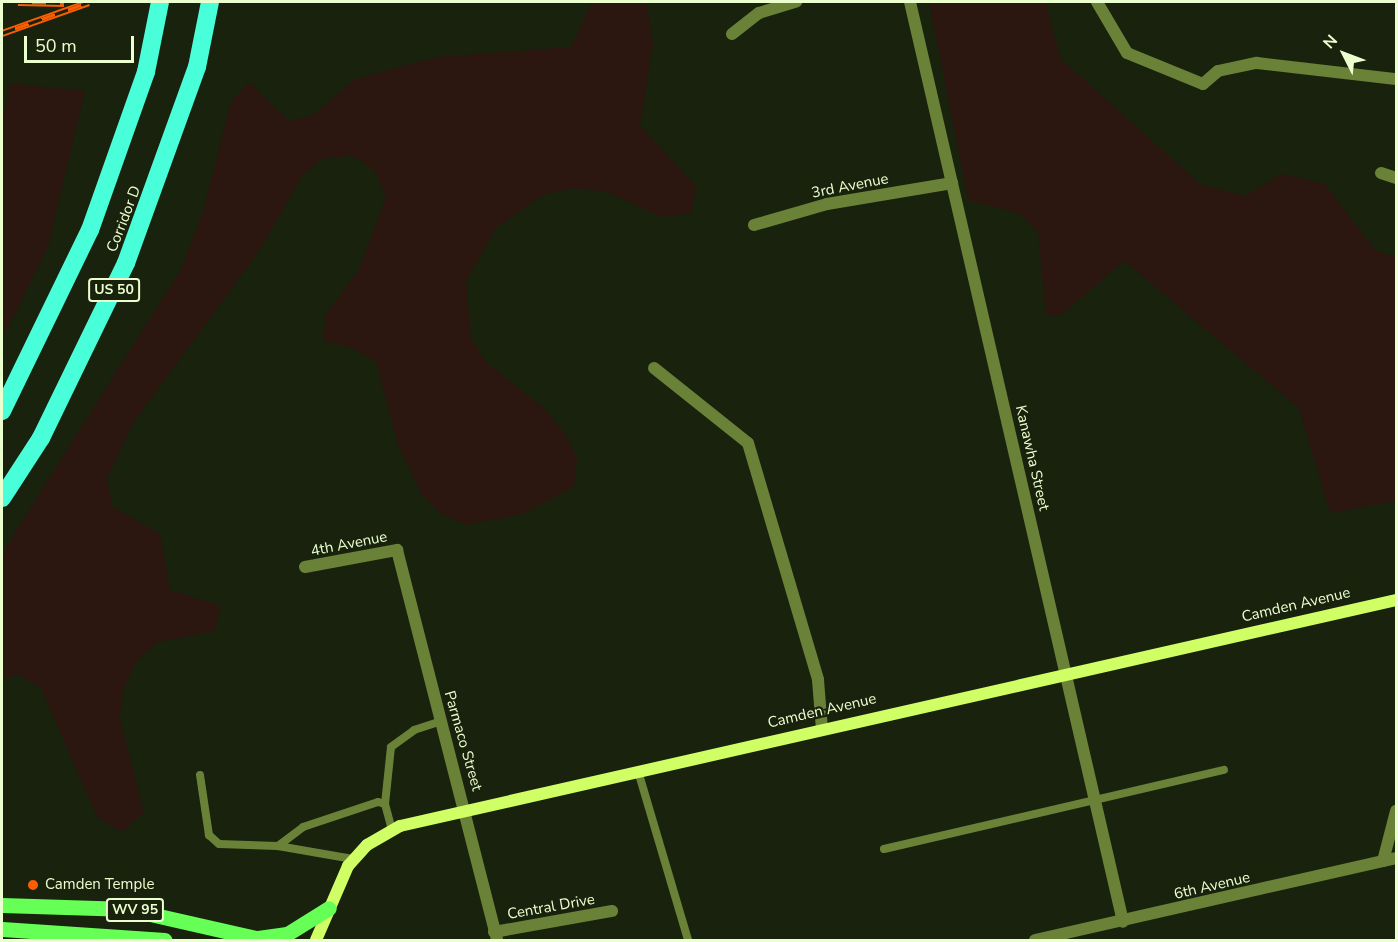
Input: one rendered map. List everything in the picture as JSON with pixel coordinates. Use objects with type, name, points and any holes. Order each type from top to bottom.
[{"type":"highway","name":"Corridor D","points":[[2,411],[90,230],[146,72],[160,2]]},
{"type":"highway","name":"Corridor D","points":[[2,498],[41,438],[126,263],[196,67],[210,2]]},
{"type":"main road","name":"WV 95","points":[[2,905],[128,909],[261,939]]},
{"type":"main road","points":[[261,939],[287,934],[328,908]]},
{"type":"main road","name":"WV 95","points":[[2,928],[165,940]]},
{"type":"street","points":[[732,34],[759,13],[796,2]]},
{"type":"street","name":"Kanawha Street","points":[[910,2],[1097,796],[1123,922]]},
{"type":"street","points":[[1097,2],[1128,53],[1203,84],[1218,72],[1257,63],[1396,79]]},
{"type":"street","points":[[1381,173],[1396,178]]},
{"type":"street","name":"3rd Avenue","points":[[754,225],[827,204],[952,183]]},
{"type":"street","points":[[654,368],[748,443],[818,680],[822,730]]},
{"type":"street","name":"4th Avenue","points":[[305,567],[397,550]]},
{"type":"street","name":"Parmaco Street","points":[[397,550],[466,810],[496,936]]},
{"type":"street","name":"Camden Avenue","points":[[316,940],[328,908],[353,859],[392,830],[466,810],[1396,600]]},
{"type":"street","points":[[1383,861],[1396,811]]},
{"type":"street","name":"6th Avenue","points":[[1035,940],[1123,922],[1396,858]]},
{"type":"street","name":"Central Drive","points":[[496,936],[612,911]]},
{"type":"lane","points":[[392,830],[385,804],[391,747],[414,730],[442,721]]},
{"type":"lane","points":[[884,849],[1097,796],[1224,770]]},
{"type":"lane","points":[[638,771],[688,940]]},
{"type":"lane","points":[[200,775],[209,835],[230,849],[278,846],[353,859]]},
{"type":"lane","points":[[278,846],[303,827],[385,804]]},
{"type":"shaded area","points":[[592,2],[646,2],[653,43],[640,126],[696,186],[691,213],[661,217],[607,192],[574,188],[543,195],[496,228],[466,281],[471,338],[486,362],[547,411],[565,434],[577,459],[574,487],[523,514],[466,525],[441,514],[422,495],[398,445],[376,362],[352,348],[323,341],[326,314],[358,271],[386,197],[375,171],[353,156],[324,158],[303,175],[257,254],[133,423],[107,478],[112,506],[160,534],[170,590],[221,606],[215,631],[158,642],[137,661],[124,687],[120,718],[144,813],[121,832],[97,817],[41,688],[17,674],[2,681],[2,553],[181,269],[203,211],[231,102],[249,82],[289,121],[313,115],[355,79],[437,57],[571,47]]},
{"type":"shaded area","points":[[929,2],[1046,2],[1060,58],[1200,184],[1244,196],[1282,174],[1325,184],[1375,250],[1396,257],[1396,501],[1330,513],[1299,408],[1124,261],[1060,316],[1046,316],[1038,232],[1019,213],[968,200]]},
{"type":"shaded area","points":[[10,83],[85,91],[48,246],[2,340],[2,122]]},
{"type":"railway","points":[[18,2],[64,3]]},
{"type":"railway","points":[[2,33],[89,2]]},
{"type":"place","name":"Camden Temple","points":[[33,885]]}]
